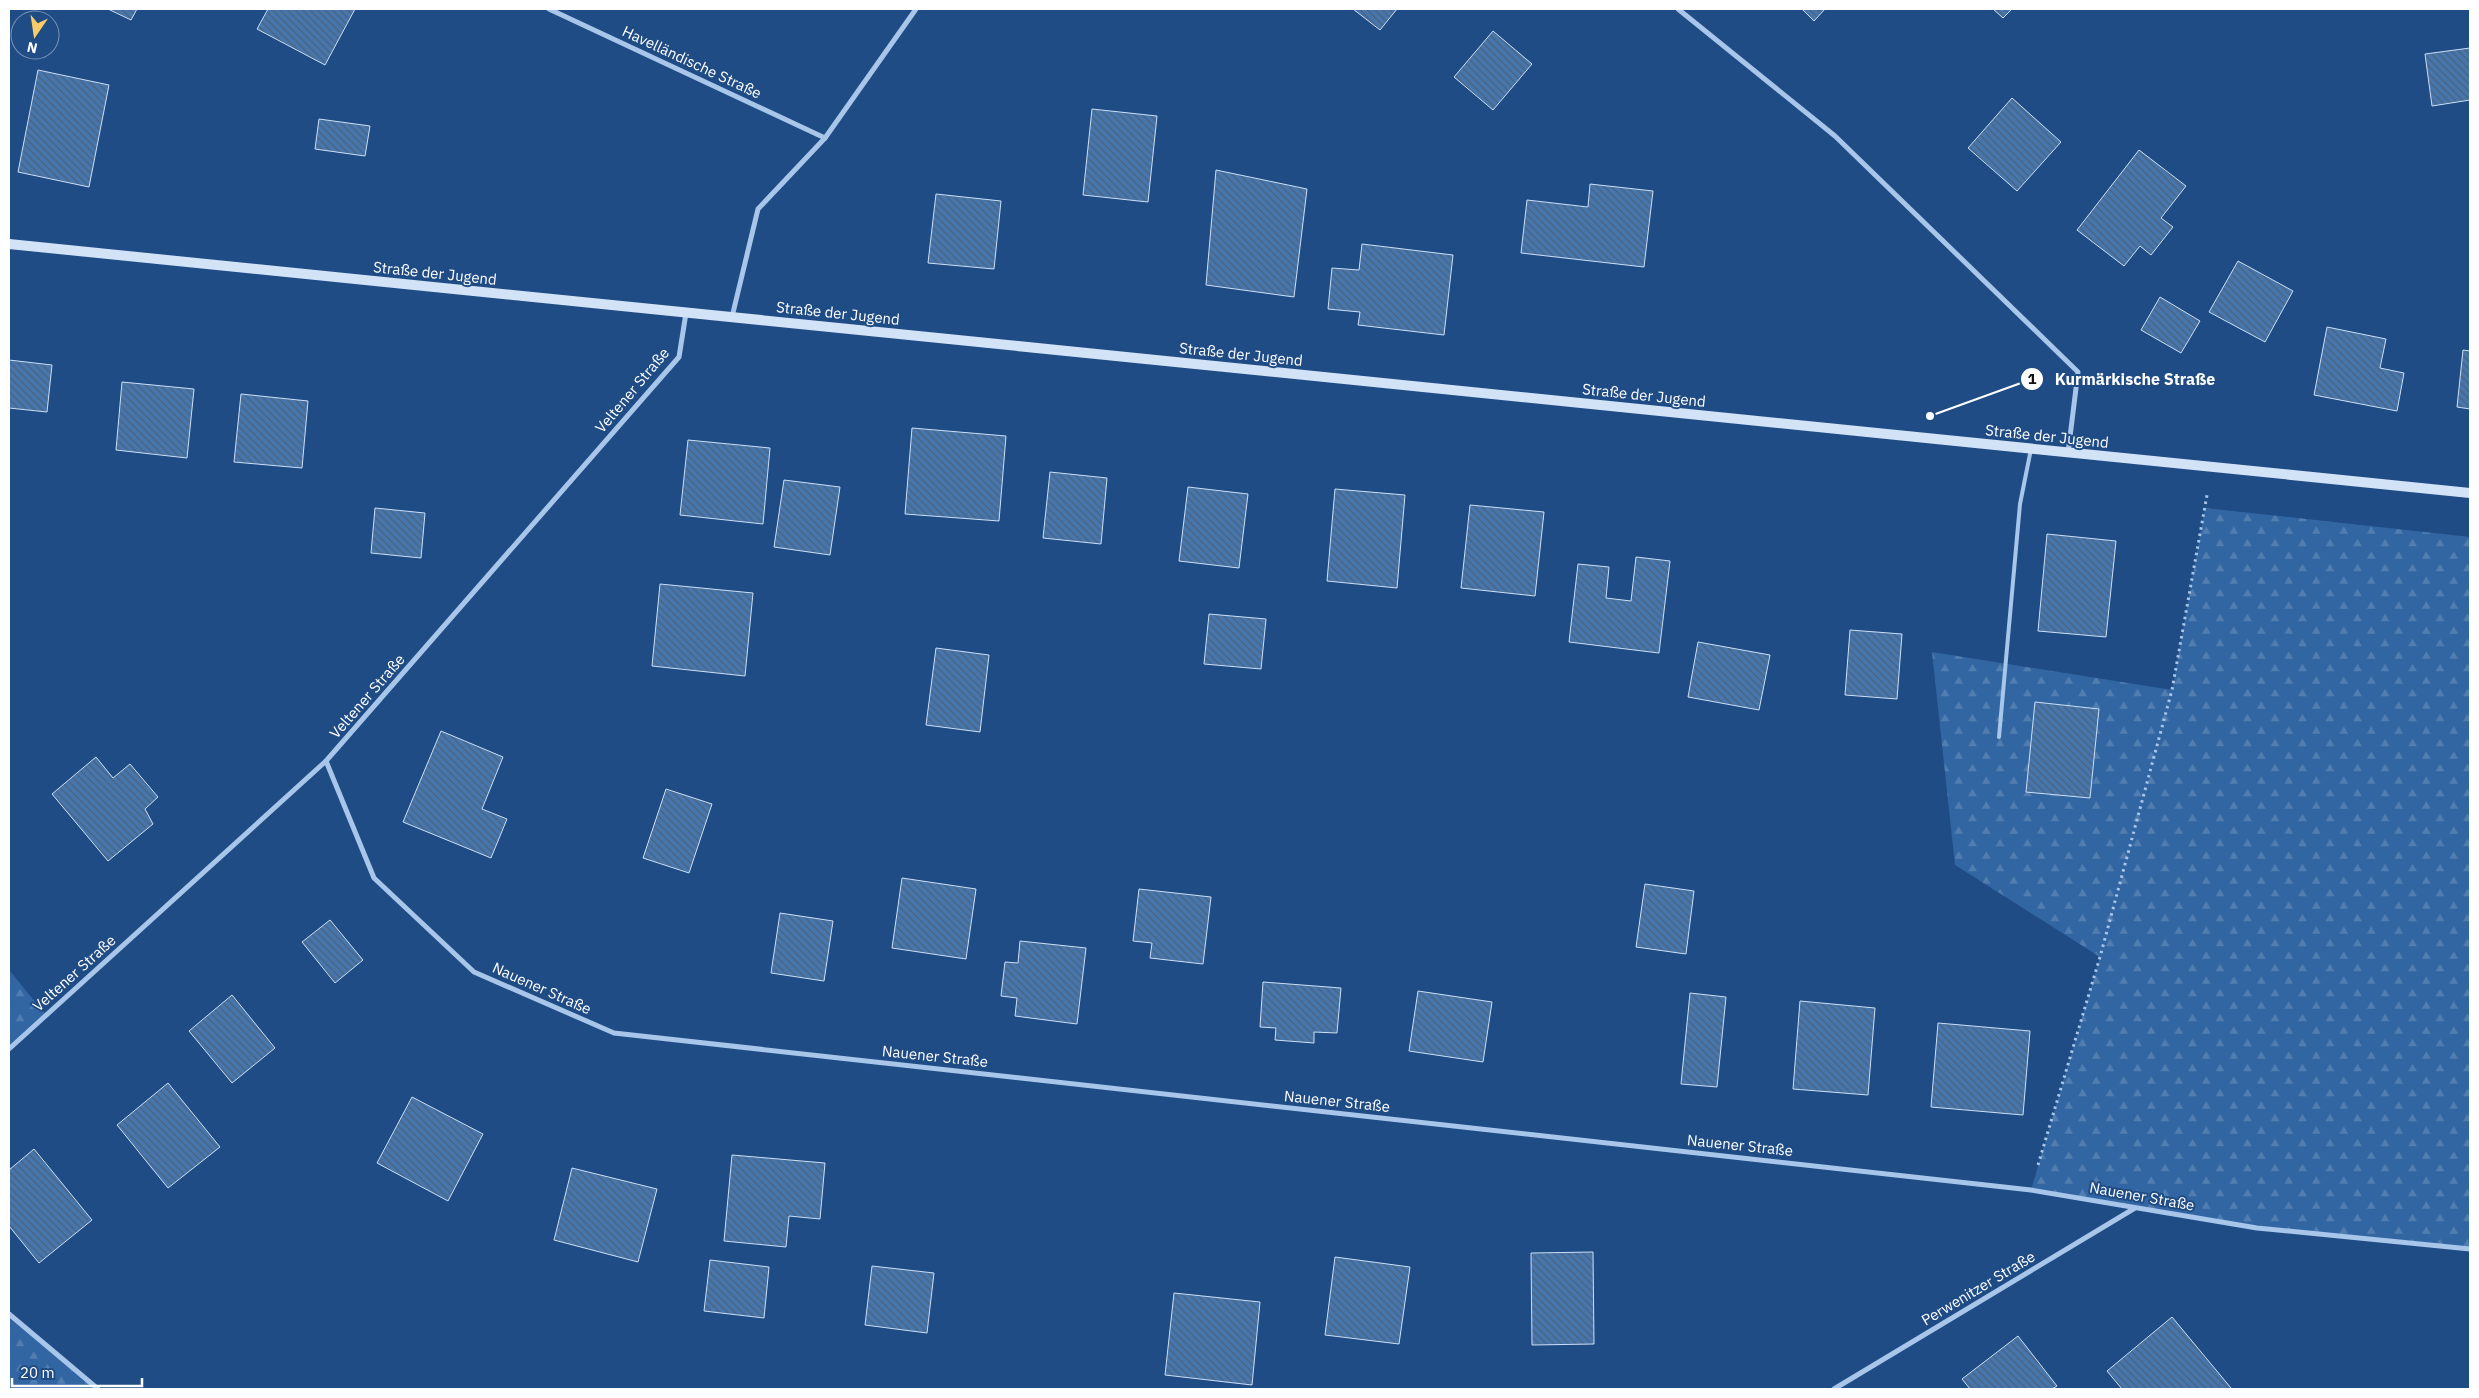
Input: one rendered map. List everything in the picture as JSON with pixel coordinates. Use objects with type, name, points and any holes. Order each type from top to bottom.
[{"type":"street","name":"Havelländische Straße","points":[[549,9],[825,138]]},
{"type":"street","points":[[732,318],[758,209],[825,138],[916,9]]},
{"type":"street","points":[[1678,9],[1835,136],[2078,372],[2068,453]]},
{"type":"street","name":"Straße der Jugend","points":[[9,244],[2212,468],[2470,492]]},
{"type":"street","name":"Veltener Straße","points":[[9,1049],[326,761],[679,357],[686,313]]},
{"type":"street","name":"Nauener Straße","points":[[326,761],[374,878],[474,972],[614,1033],[2031,1190],[2257,1228],[2470,1249]]},
{"type":"street","name":"Perwenitzer Straße","points":[[1834,1389],[2135,1208]]},
{"type":"street","points":[[9,1314],[98,1389]]},
{"type":"lane","points":[[2000,737],[2020,504],[2030,449]]},
{"type":"path","points":[[2031,1190],[2100,957],[2172,690],[2212,468]]},
{"type":"green space","points":[[2205,508],[2470,537],[2470,1249],[2257,1228],[2031,1190],[2100,957],[1955,865],[1932,652],[2172,690]]},
{"type":"green space","points":[[9,970],[46,1015],[9,1049]]},
{"type":"green space","points":[[9,1314],[98,1389],[9,1389]]},
{"type":"building","points":[[108,9],[137,9],[131,20]]},
{"type":"building","points":[[268,9],[355,9],[325,65],[257,29]]},
{"type":"building","points":[[1353,9],[1397,9],[1380,30]]},
{"type":"building","points":[[1802,9],[1825,9],[1814,21]]},
{"type":"building","points":[[1993,9],[2012,9],[2003,18]]},
{"type":"building","points":[[1493,31],[1532,64],[1493,110],[1454,77]]},
{"type":"building","points":[[2470,48],[2470,100],[2432,106],[2425,54]]},
{"type":"building","points":[[38,70],[109,85],[89,187],[18,172]]},
{"type":"building","points":[[2012,98],[2061,142],[2017,191],[1968,148]]},
{"type":"building","points":[[1092,109],[1157,116],[1148,202],[1083,195]]},
{"type":"building","points":[[319,119],[370,126],[365,156],[315,149]]},
{"type":"building","points":[[2139,150],[2186,186],[2161,218],[2173,227],[2151,255],[2140,246],[2124,266],[2077,230]]},
{"type":"building","points":[[1216,170],[1307,189],[1294,297],[1206,285]]},
{"type":"building","points":[[1590,184],[1653,191],[1644,267],[1521,253],[1527,200],[1588,207]]},
{"type":"building","points":[[936,194],[1001,201],[994,269],[928,263]]},
{"type":"building","points":[[1362,244],[1453,255],[1444,335],[1358,325],[1360,312],[1328,309],[1332,268],[1359,270]]},
{"type":"building","points":[[2238,261],[2293,291],[2265,342],[2209,312]]},
{"type":"building","points":[[2160,297],[2200,321],[2181,353],[2141,330]]},
{"type":"building","points":[[2327,327],[2386,339],[2380,368],[2404,373],[2397,411],[2314,395]]},
{"type":"building","points":[[2463,350],[2470,351],[2470,409],[2457,407]]},
{"type":"building","points":[[9,360],[52,365],[47,412],[9,408]]},
{"type":"building","points":[[122,382],[194,389],[187,458],[116,450]]},
{"type":"building","points":[[241,394],[308,401],[302,468],[234,462]]},
{"type":"building","points":[[912,428],[1006,436],[999,521],[905,514]]},
{"type":"building","points":[[688,440],[770,448],[763,524],[680,515]]},
{"type":"building","points":[[1050,472],[1107,478],[1101,544],[1043,538]]},
{"type":"building","points":[[784,480],[840,487],[830,555],[774,547]]},
{"type":"building","points":[[1188,487],[1248,494],[1239,568],[1179,561]]},
{"type":"building","points":[[1335,489],[1405,495],[1397,588],[1327,581]]},
{"type":"building","points":[[1470,505],[1544,512],[1535,596],[1461,588]]},
{"type":"building","points":[[375,508],[425,513],[421,558],[371,553]]},
{"type":"building","points":[[2047,534],[2116,541],[2106,637],[2038,631]]},
{"type":"building","points":[[1636,557],[1670,561],[1659,653],[1569,642],[1578,564],[1609,567],[1606,598],[1631,601]]},
{"type":"building","points":[[660,584],[753,593],[745,676],[652,666]]},
{"type":"building","points":[[1209,614],[1266,619],[1261,669],[1204,664]]},
{"type":"building","points":[[1850,630],[1902,634],[1897,699],[1845,695]]},
{"type":"building","points":[[1698,642],[1770,655],[1759,710],[1688,697]]},
{"type":"building","points":[[936,648],[989,655],[980,732],[926,725]]},
{"type":"building","points":[[2035,702],[2099,709],[2090,798],[2026,792]]},
{"type":"building","points":[[441,731],[503,757],[482,809],[507,819],[491,858],[403,822]]},
{"type":"building","points":[[96,757],[113,778],[130,764],[158,797],[145,809],[153,824],[108,861],[52,794]]},
{"type":"building","points":[[666,789],[712,804],[689,873],[643,858]]},
{"type":"building","points":[[902,878],[976,889],[966,959],[892,948]]},
{"type":"building","points":[[1645,884],[1694,891],[1686,954],[1636,947]]},
{"type":"building","points":[[1139,889],[1211,897],[1203,964],[1150,958],[1152,943],[1133,941]]},
{"type":"building","points":[[780,913],[833,921],[824,981],[771,973]]},
{"type":"building","points":[[330,920],[363,960],[335,983],[302,942]]},
{"type":"building","points":[[1020,941],[1086,948],[1077,1024],[1015,1016],[1017,998],[1001,996],[1005,962],[1018,963]]},
{"type":"building","points":[[1263,982],[1341,988],[1337,1033],[1314,1032],[1314,1043],[1275,1040],[1276,1028],[1260,1027]]},
{"type":"building","points":[[1418,991],[1492,1002],[1483,1062],[1409,1051]]},
{"type":"building","points":[[1690,993],[1726,997],[1717,1087],[1681,1084]]},
{"type":"building","points":[[232,995],[275,1048],[232,1083],[189,1031]]},
{"type":"building","points":[[1800,1001],[1875,1008],[1868,1095],[1793,1089]]},
{"type":"building","points":[[1938,1023],[2030,1031],[2023,1115],[1931,1107]]},
{"type":"building","points":[[168,1083],[220,1147],[168,1188],[117,1125]]},
{"type":"building","points":[[412,1097],[483,1134],[448,1201],[377,1163]]},
{"type":"building","points":[[34,1149],[92,1220],[39,1263],[9,1226],[9,1170]]},
{"type":"building","points":[[732,1155],[825,1163],[820,1219],[789,1216],[786,1247],[724,1241]]},
{"type":"building","points":[[572,1168],[657,1189],[638,1262],[554,1240]]},
{"type":"building","points":[[1593,1252],[1594,1344],[1532,1345],[1531,1253]]},
{"type":"building","points":[[1335,1257],[1410,1267],[1399,1344],[1325,1335]]},
{"type":"building","points":[[710,1260],[769,1267],[764,1318],[704,1311]]},
{"type":"building","points":[[872,1266],[934,1273],[927,1333],[865,1325]]},
{"type":"building","points":[[1174,1293],[1260,1302],[1252,1385],[1165,1375]]},
{"type":"building","points":[[2172,1317],[2230,1389],[2122,1389],[2107,1371]]},
{"type":"building","points":[[2018,1336],[2057,1386],[2052,1389],[1970,1389],[1962,1379]]},
{"type":"place","name":"Kurmärkische Straße","points":[[1930,416]]}]
